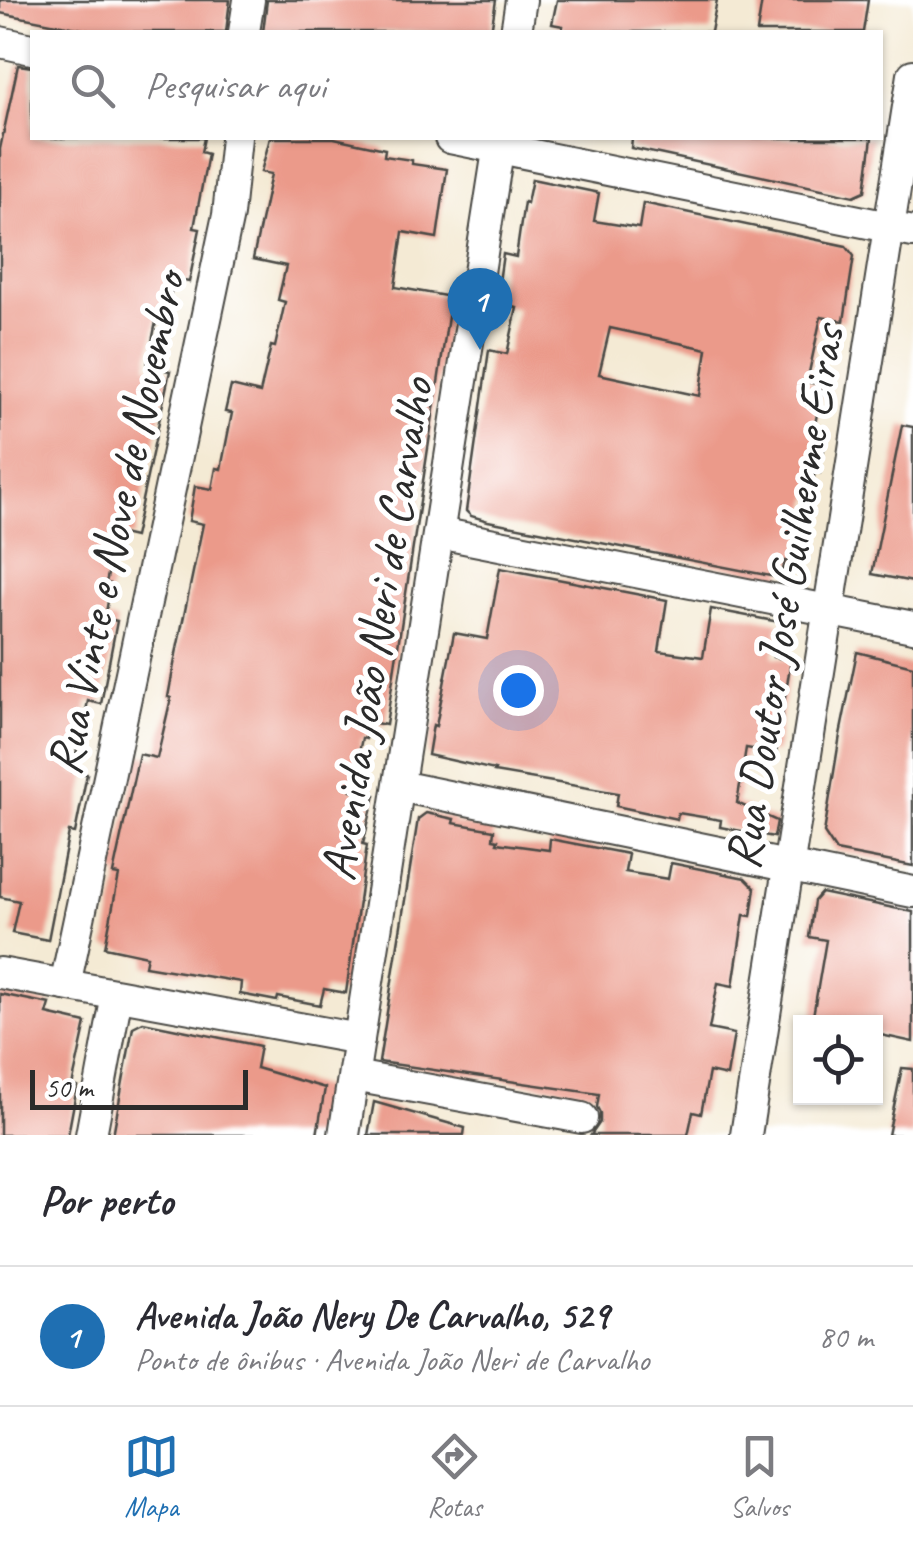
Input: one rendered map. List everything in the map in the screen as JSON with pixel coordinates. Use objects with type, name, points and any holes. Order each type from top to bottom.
[{"type":"street","points":[[244,30],[249,0]]},
{"type":"street","points":[[516,30],[520,0]]},
{"type":"street","points":[[0,42],[30,49]]},
{"type":"street","name":"Rua Doutor José Guilherme Eiras","points":[[746,1135],[829,610],[901,230],[913,75]]},
{"type":"street","name":"Rua Vinte e Nove de Novembro","points":[[65,985],[228,216],[236,140]]},
{"type":"street","points":[[470,140],[499,143],[901,230]]},
{"type":"street","name":"Avenida João Neri de Carvalho","points":[[344,1135],[499,143]]},
{"type":"street","points":[[439,533],[913,627]]},
{"type":"street","points":[[399,786],[913,892]]},
{"type":"street","points":[[0,973],[359,1039]]},
{"type":"street","points":[[91,1135],[117,995]]},
{"type":"street","points":[[354,1076],[582,1118]]},
{"type":"building","points":[[0,0],[230,0],[226,30],[87,30],[0,13]]},
{"type":"building","points":[[267,0],[496,0],[491,30],[263,30]]},
{"type":"building","points":[[557,0],[717,0],[711,30],[562,30],[563,26],[552,24]]},
{"type":"building","points":[[762,0],[868,0],[863,30],[757,30]]},
{"type":"building","points":[[18,65],[30,67],[30,140],[204,140],[201,152],[208,154],[194,228],[200,229],[189,282],[174,279],[165,319],[157,317],[147,366],[170,371],[134,537],[117,533],[106,583],[111,584],[105,618],[117,621],[101,704],[88,701],[81,725],[73,772],[87,774],[75,833],[69,832],[48,940],[12,933],[19,901],[0,897],[0,149]]},
{"type":"building","points":[[269,140],[343,140],[385,149],[384,156],[412,160],[412,164],[447,169],[437,238],[403,232],[395,287],[451,297],[386,725],[370,722],[366,739],[362,738],[351,790],[375,795],[363,844],[367,845],[346,993],[324,989],[320,1005],[240,994],[241,982],[145,966],[147,956],[105,947],[119,875],[113,874],[139,754],[157,758],[171,698],[168,697],[203,524],[189,521],[195,486],[212,489],[216,468],[221,469],[232,413],[225,412],[231,386],[260,393],[285,302],[278,300],[286,266],[253,259],[271,174],[261,172]]},
{"type":"building","points":[[632,140],[872,140],[865,191],[854,196],[631,148]]},
{"type":"building","points":[[532,179],[599,193],[594,221],[639,228],[643,203],[846,246],[854,256],[844,321],[821,317],[807,382],[823,385],[814,429],[827,431],[797,563],[785,561],[781,578],[488,521],[466,511],[489,350],[507,354],[517,308],[496,303],[503,254],[516,257],[524,202],[527,203]],"holes":[[[610,328],[707,349],[700,396],[599,374]]]},
{"type":"building","points":[[902,425],[913,427],[913,582],[872,574]]},
{"type":"building","points":[[500,568],[667,600],[659,651],[703,657],[711,609],[779,622],[773,657],[791,660],[776,753],[746,748],[737,803],[777,821],[774,837],[720,827],[721,820],[678,813],[677,819],[616,806],[618,793],[494,772],[428,755],[454,633],[487,639]]},
{"type":"building","points":[[857,652],[913,666],[913,866],[836,851],[824,833]]},
{"type":"building","points":[[426,813],[454,819],[453,823],[494,830],[497,843],[549,850],[550,839],[628,854],[625,872],[668,879],[671,863],[745,878],[755,888],[751,916],[744,915],[733,986],[718,983],[709,1029],[734,1034],[727,1076],[709,1072],[701,1114],[693,1112],[688,1135],[591,1135],[600,1122],[599,1094],[379,1062],[418,819]]},
{"type":"building","points":[[821,893],[913,912],[913,1042],[883,1036],[883,1015],[813,1015],[826,940],[809,937],[814,901]]},
{"type":"building","points":[[0,994],[50,1004],[47,1014],[86,1023],[72,1086],[77,1087],[68,1135],[0,1135]]},
{"type":"building","points":[[143,1022],[260,1046],[256,1068],[325,1088],[317,1135],[113,1135],[133,1027]]},
{"type":"building","points":[[902,1068],[913,1069],[913,1135],[888,1135]]},
{"type":"building","points":[[374,1102],[465,1128],[464,1135],[368,1135]]},
{"type":"place","name":"Avenida João Nery De Carvalho, 529","points":[[480,350]]}]
